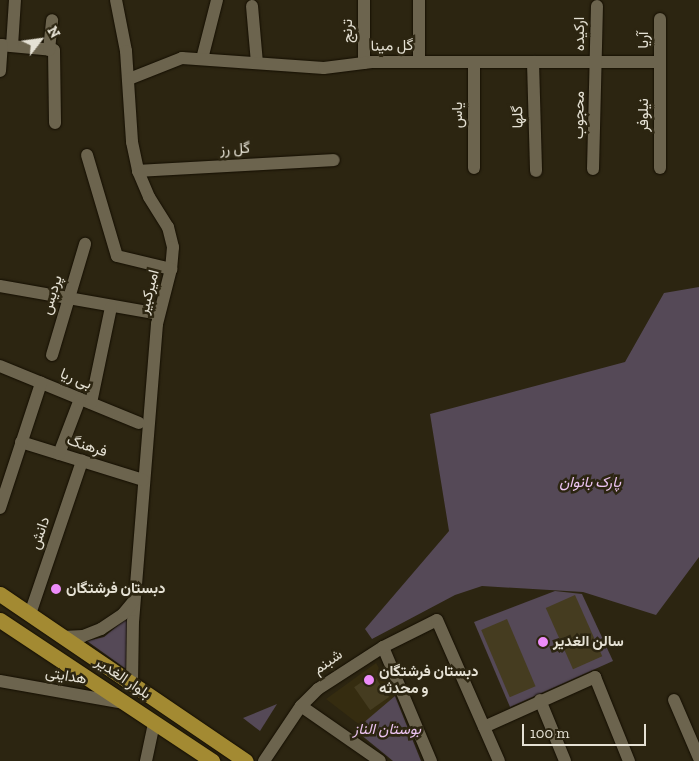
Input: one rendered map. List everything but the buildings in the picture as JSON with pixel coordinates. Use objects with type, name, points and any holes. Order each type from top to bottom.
[{"type":"main road","name":"بلوار الغدیر","points":[[0,594],[246,761]]},
{"type":"main road","name":"بلوار الغدیر","points":[[0,620],[212,761]]},
{"type":"street","points":[[0,71],[15,0]]},
{"type":"street","name":"امیرکبیر","points":[[116,0],[128,79],[132,142],[138,171],[148,197],[171,235],[171,269],[159,314],[143,480],[134,601],[132,684]]},
{"type":"street","points":[[202,59],[217,0]]},
{"type":"street","name":"ترنج","points":[[364,0],[364,63]]},
{"type":"street","points":[[419,0],[419,62]]},
{"type":"street","points":[[252,6],[257,63]]},
{"type":"street","name":"ارکیده","points":[[596,62],[597,6]]},
{"type":"street","name":"آریا","points":[[660,19],[660,62]]},
{"type":"street","points":[[52,20],[55,123]]},
{"type":"street","points":[[4,45],[52,50]]},
{"type":"street","name":"گل مینا","points":[[128,79],[182,58],[324,68],[364,63],[419,62],[660,62]]},
{"type":"street","name":"یاس","points":[[474,62],[474,168]]},
{"type":"street","name":"گلها","points":[[534,62],[536,171]]},
{"type":"street","name":"محجوب","points":[[594,169],[596,62]]},
{"type":"street","name":"نیلوفر","points":[[660,62],[660,168]]},
{"type":"street","points":[[87,156],[117,256],[171,269]]},
{"type":"street","name":"گل رز","points":[[138,171],[334,160]]},
{"type":"street","name":"پردیس","points":[[52,355],[85,244]]},
{"type":"street","points":[[0,286],[159,314]]},
{"type":"street","points":[[59,454],[85,401],[111,307]]},
{"type":"street","name":"بی ریا","points":[[0,366],[139,423]]},
{"type":"street","points":[[0,508],[41,383]]},
{"type":"street","name":"فرهنگ","points":[[21,442],[143,480]]},
{"type":"street","name":"دانش","points":[[30,614],[82,461]]},
{"type":"street","points":[[64,637],[83,636],[101,629],[123,614],[134,601]]},
{"type":"street","name":"شبنم","points":[[264,761],[301,706],[336,675],[383,647],[437,620],[484,727]]},
{"type":"street","points":[[383,647],[431,761]]},
{"type":"street","points":[[499,761],[484,727],[595,676],[630,761]]},
{"type":"street","name":"هدایتی","points":[[0,681],[126,703]]},
{"type":"street","points":[[540,700],[565,761]]},
{"type":"street","points":[[674,700],[699,758]]},
{"type":"street","points":[[301,706],[380,761]]},
{"type":"street","points":[[146,761],[154,722]]},
{"type":"shaded area","name":"دبستان فرشتگان و محدثه","points":[[376,663],[395,696],[361,726],[326,699]]},
{"type":"green space","name":"پارک بانوان","points":[[699,287],[699,557],[656,615],[583,592],[482,586],[455,595],[372,639],[365,629],[449,531],[430,414],[625,362],[664,293]]},
{"type":"green space","name":"سالن الغدیر","points":[[555,591],[582,594],[613,661],[510,707],[474,622]]},
{"type":"green space","points":[[129,616],[126,669],[87,641],[104,637]]},
{"type":"green space","name":"بوستان الناز","points":[[395,696],[421,761],[393,761],[355,730]]},
{"type":"green space","points":[[277,704],[260,731],[243,718]]},
{"type":"place","name":"دبستان فرشتگان","points":[[56,589]]},
{"type":"place","name":"سالن الغدیر","points":[[543,642]]},
{"type":"place","name":"دبستان فرشتگان و محدثه","points":[[369,680]]}]
